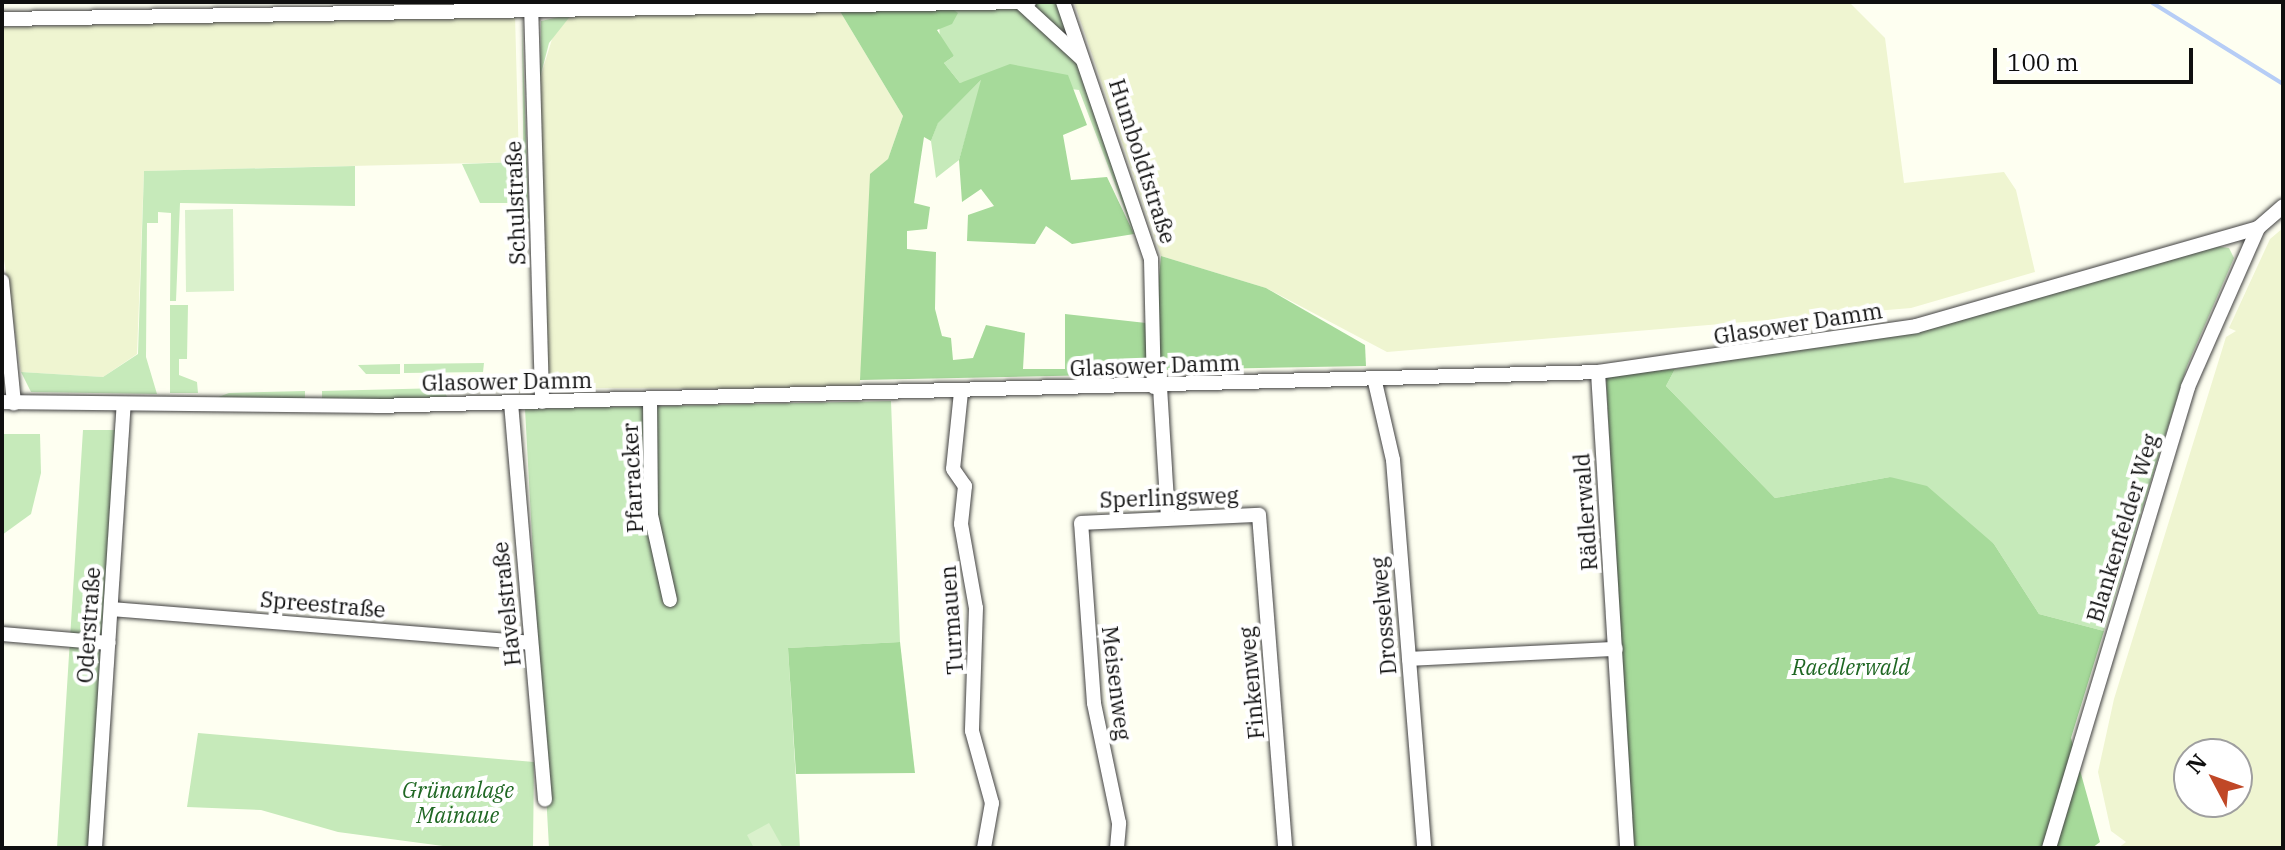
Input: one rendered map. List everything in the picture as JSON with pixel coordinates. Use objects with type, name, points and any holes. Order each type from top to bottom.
[{"type":"street","points":[[2,19],[531,6],[1029,2]]},
{"type":"street","name":"Humboldtstraße","points":[[1063,2],[1088,65],[1151,259],[1157,387],[1168,517]]},
{"type":"street","points":[[1021,3],[1088,65]]},
{"type":"street","name":"Schulstraße","points":[[531,6],[542,402]]},
{"type":"street","name":"Glasower Damm","points":[[8,402],[124,405],[511,403],[1375,382],[1598,372],[1916,326],[2258,228],[2283,206]]},
{"type":"street","name":"Blankenfelder Weg","points":[[2049,848],[2174,430],[2211,326],[2258,228]]},
{"type":"street","points":[[2,281],[8,402]]},
{"type":"street","name":"Rädlerwald","points":[[1598,372],[1627,848]]},
{"type":"street","name":"Drosselweg","points":[[1375,382],[1393,460],[1424,848]]},
{"type":"street","name":"Turmauen","points":[[961,392],[953,469],[965,486],[961,524],[976,608],[972,731],[992,803],[984,848]]},
{"type":"street","name":"Pfarracker","points":[[650,400],[651,515],[670,600]]},
{"type":"street","name":"Havelstraße","points":[[511,403],[545,800]]},
{"type":"street","name":"Oderstraße","points":[[95,848],[124,405]]},
{"type":"street","name":"Sperlingsweg","points":[[1081,523],[1259,515]]},
{"type":"street","name":"Finkenweg","points":[[1259,515],[1285,848]]},
{"type":"street","name":"Meisenweg","points":[[1081,523],[1094,703],[1117,848]]},
{"type":"street","name":"Spreestraße","points":[[111,609],[530,643]]},
{"type":"street","points":[[2,634],[109,643]]},
{"type":"street","points":[[1409,659],[1616,649]]},
{"type":"green space","points":[[1057,2],[1136,216],[1134,234],[1079,90],[983,78],[959,160],[936,178],[931,141],[938,122],[982,79],[960,83],[944,63],[954,56],[940,41],[939,23],[950,7]]},
{"type":"green space","points":[[1074,2],[1849,2],[1885,38],[1904,183],[2004,172],[2016,190],[2035,272],[1911,308],[1387,352],[1266,288],[1161,256]]},
{"type":"green space","points":[[950,7],[958,13],[952,24],[937,30],[954,56],[944,63],[960,83],[1010,64],[1068,75],[1087,125],[1063,135],[1071,180],[1107,177],[1134,234],[1072,244],[1046,226],[1035,244],[967,241],[968,215],[994,206],[981,189],[962,202],[959,160],[981,80],[938,123],[931,141],[924,137],[914,203],[930,207],[927,229],[907,231],[907,249],[936,252],[935,309],[942,336],[951,338],[953,360],[973,358],[986,325],[1025,333],[1023,369],[1065,369],[1065,314],[1146,323],[1148,374],[860,380],[870,174],[888,159],[903,116],[838,8]]},
{"type":"green space","points":[[838,8],[903,116],[888,159],[859,389],[549,388],[540,78],[553,36],[572,14]]},
{"type":"green space","points":[[572,14],[549,43],[540,78],[541,21]]},
{"type":"green space","points":[[515,15],[519,162],[144,171],[137,354],[103,377],[21,372],[2,246],[2,27]]},
{"type":"green space","points":[[522,22],[529,221],[524,226]]},
{"type":"green space","points":[[519,162],[519,203],[480,203],[462,164]]},
{"type":"green space","points":[[355,166],[355,206],[180,203],[176,301],[170,301],[171,213],[158,212],[158,223],[147,223],[146,357],[157,394],[31,392],[21,372],[103,377],[138,354],[144,171]]},
{"type":"green space","points":[[233,209],[234,291],[186,292],[185,210]]},
{"type":"green space","points":[[2283,228],[2283,848],[2118,848],[2126,842],[2111,831],[2098,772],[2114,699],[2226,337],[2236,331],[2229,328],[2270,239]]},
{"type":"green space","points":[[2215,246],[2229,248],[2234,258],[2187,366],[2104,631],[2039,614],[1994,544],[1890,477],[1775,498],[1666,386],[1675,369],[1923,328]]},
{"type":"green space","points":[[1161,256],[1266,288],[1365,345],[1366,366],[1160,370],[1153,344]]},
{"type":"green space","points":[[170,305],[188,305],[187,359],[179,359],[179,375],[197,382],[198,393],[170,393]]},
{"type":"green space","points":[[484,363],[483,372],[404,373],[404,364]]},
{"type":"green space","points":[[400,364],[400,374],[366,374],[358,365]]},
{"type":"green space","name":"Raedlerwald","points":[[1675,369],[1666,386],[1775,498],[1890,477],[1927,486],[1994,544],[2039,614],[2104,631],[2071,738],[2100,842],[2092,848],[1632,848],[1606,376]]},
{"type":"green space","points":[[443,388],[448,399],[322,401],[322,391]]},
{"type":"green space","points":[[305,391],[305,402],[213,399],[229,393]]},
{"type":"green space","points":[[891,401],[900,642],[788,648],[800,848],[549,848],[525,409]]},
{"type":"green space","points":[[83,430],[117,430],[90,848],[57,848]]},
{"type":"green space","points":[[2,434],[40,434],[41,473],[31,514],[2,535]]},
{"type":"green space","points":[[900,642],[915,773],[796,774],[788,648]]},
{"type":"green space","name":"Grünanlage Mainaue","points":[[198,733],[534,762],[533,848],[458,848],[338,832],[261,810],[187,807]]},
{"type":"green space","points":[[769,823],[783,848],[754,848],[747,835]]},
{"type":"waterway","points":[[2151,2],[2283,84]]}]
